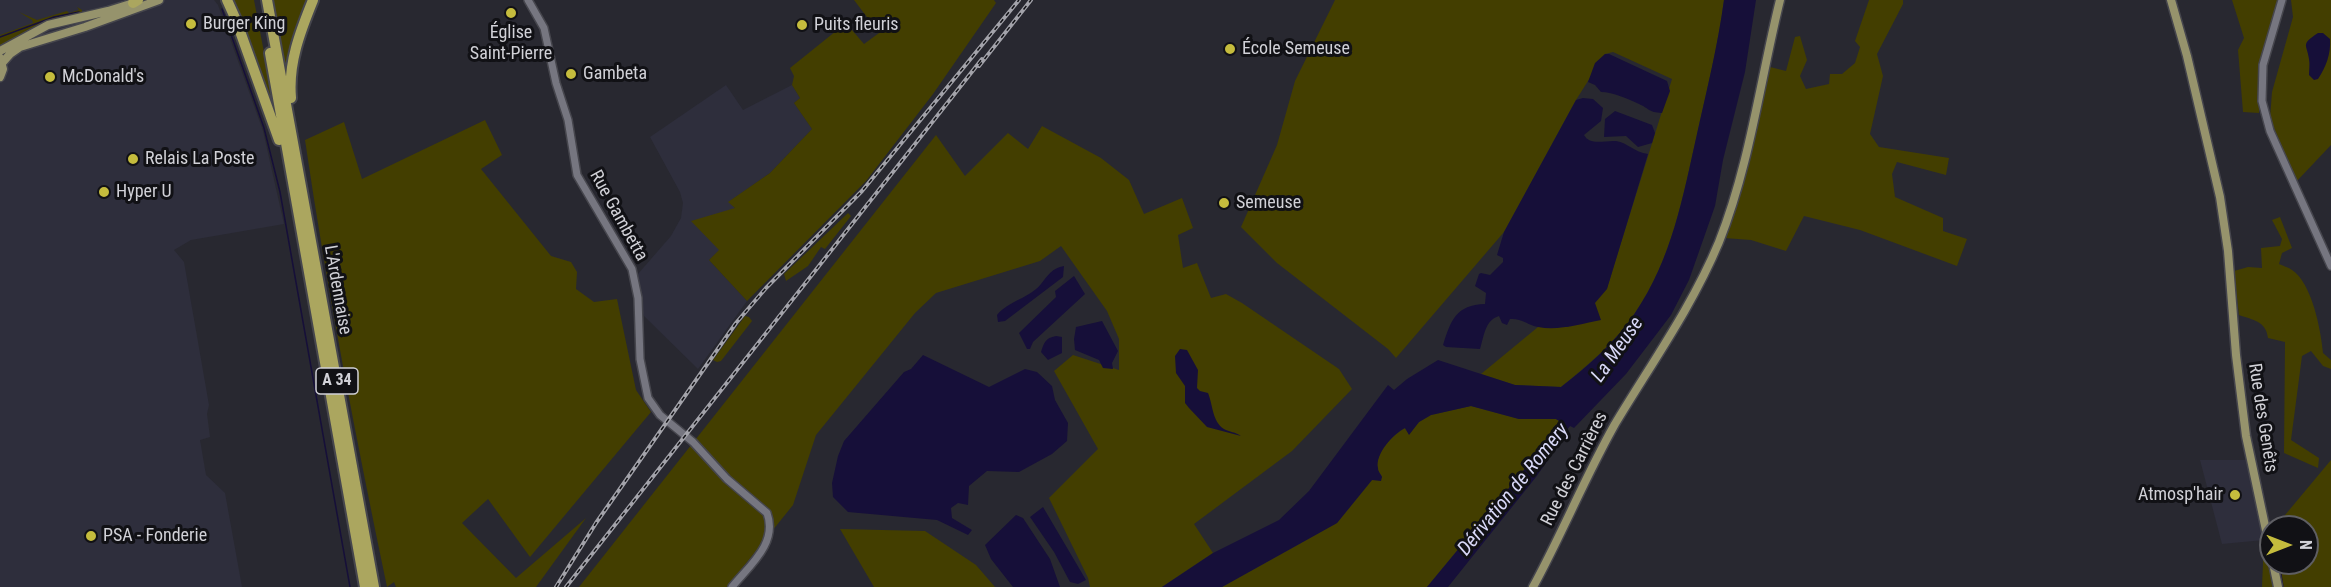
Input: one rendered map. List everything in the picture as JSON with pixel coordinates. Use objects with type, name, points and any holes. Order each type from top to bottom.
[{"type":"highway","points":[[226,0],[236,20],[276,131],[292,186]]},
{"type":"highway","name":"L'Ardennaise","points":[[260,0],[365,587]]},
{"type":"highway","name":"L'Ardennaise","points":[[267,0],[374,587]]},
{"type":"highway","points":[[299,176],[290,85],[291,65],[300,32],[313,0]]},
{"type":"main road","points":[[0,76],[1,61],[20,47],[85,27],[159,0]]},
{"type":"main road","name":"Rue des Carrières","points":[[1533,587],[1609,436],[1691,301],[1719,242],[1740,182],[1780,0]]},
{"type":"main road","name":"Rue des Genêts","points":[[2170,0],[2178,22],[2217,179],[2225,230],[2244,426],[2263,515]]},
{"type":"main road","points":[[0,51],[48,26],[138,1]]},
{"type":"street","name":"Rue Gambetta","points":[[528,0],[544,28],[556,83],[568,120],[577,175],[627,259],[634,275],[638,298],[640,359],[644,386],[651,403],[660,414],[693,442],[727,479],[767,513],[771,528],[769,540],[732,587]]},
{"type":"street","points":[[2282,0],[2264,65],[2262,101],[2270,131],[2331,266]]},
{"type":"shaded area","points":[[0,0],[214,0],[218,5],[263,131],[284,224],[191,240],[174,250],[184,262],[209,405],[207,414],[210,437],[200,440],[206,475],[225,493],[242,587],[0,587]]},
{"type":"shaded area","points":[[229,0],[254,0],[280,136]]},
{"type":"shaded area","points":[[272,0],[311,0],[287,76],[284,71]]},
{"type":"shaded area","points":[[854,0],[994,0],[996,3],[933,94],[866,181],[747,301],[709,260],[719,250],[691,221],[735,208],[728,202],[770,173],[812,129],[794,103],[800,98],[792,85],[794,76],[790,68],[846,23],[864,44],[879,33]]},
{"type":"shaded area","points":[[1335,0],[1724,0],[1687,181],[1675,226],[1658,271],[1635,313],[1619,334],[1561,387],[1515,385],[1481,374],[1538,327],[1568,327],[1607,288],[1672,79],[1613,52],[1605,54],[1576,100],[1504,232],[1396,358],[1388,349],[1277,263],[1241,227],[1277,145],[1295,81]]},
{"type":"shaded area","points":[[1869,0],[1903,0],[1877,54],[1883,76],[1870,134],[1879,147],[1949,158],[1946,175],[1897,162],[1892,174],[1895,197],[1943,218],[1943,231],[1967,239],[1957,266],[1860,230],[1804,216],[1786,251],[1751,240],[1724,238],[1750,154],[1770,67],[1786,71],[1795,37],[1800,36],[1807,60],[1800,76],[1806,89],[1829,84],[1830,74],[1842,74],[1855,63],[1860,47],[1855,41]]},
{"type":"shaded area","points":[[2232,0],[2279,0],[2261,62],[2259,113],[2243,112],[2238,50],[2244,38]]},
{"type":"shaded area","points":[[2291,0],[2331,0],[2331,145],[2296,182],[2270,118],[2272,92],[2293,17]]},
{"type":"shaded area","points":[[77,7],[82,10],[82,14],[0,47],[0,35],[33,23],[19,12],[37,20],[67,11],[69,13],[79,10]]},
{"type":"shaded area","points":[[726,85],[743,110],[792,85],[800,98],[794,103],[812,129],[770,173],[729,202],[735,208],[720,250],[709,260],[747,301],[698,369],[644,316],[631,282],[671,236],[681,218],[683,203],[680,192],[650,137]]},
{"type":"shaded area","points":[[485,120],[502,155],[481,169],[551,256],[571,262],[577,272],[576,289],[594,302],[617,299],[636,390],[651,412],[530,557],[488,499],[462,523],[516,578],[586,518],[536,587],[396,587],[394,582],[387,587],[343,364],[305,140],[344,122],[362,179]]},
{"type":"shaded area","points":[[1042,126],[1101,158],[1129,180],[1144,214],[1182,198],[1193,228],[1178,235],[1183,268],[1197,263],[1211,298],[1226,294],[1242,303],[1339,369],[1352,389],[1292,451],[1194,524],[1213,553],[1162,587],[1090,587],[1088,578],[1049,498],[1098,449],[1054,371],[1073,355],[1119,370],[1119,339],[1107,311],[1061,246],[1040,261],[936,293],[915,313],[816,435],[793,505],[727,587],[579,587],[936,135],[965,176],[1008,133],[1028,149]]},
{"type":"shaded area","points":[[848,213],[851,216],[825,249],[821,247],[808,266],[786,281],[784,274]]},
{"type":"shaded area","points":[[2280,217],[2292,248],[2282,253],[2279,264],[2292,270],[2305,285],[2318,320],[2323,353],[2331,360],[2331,369],[2323,366],[2311,351],[2302,356],[2291,440],[2319,458],[2318,468],[2284,453],[2285,342],[2268,338],[2262,325],[2239,315],[2234,271],[2248,267],[2262,268],[2261,248],[2280,246],[2282,239],[2272,220]]},
{"type":"shaded area","points":[[745,316],[752,321],[721,361],[713,360]]},
{"type":"shaded area","points":[[1471,406],[1519,419],[1556,419],[1564,424],[1427,587],[1222,587],[1337,523],[1372,480],[1382,477],[1377,468],[1379,456],[1390,440],[1400,431],[1405,428],[1409,434],[1419,422],[1431,415]]},
{"type":"shaded area","points":[[2200,460],[2248,460],[2259,515],[2259,540],[2222,544]]},
{"type":"shaded area","points":[[2331,460],[2331,587],[2262,587],[2263,575],[2319,575],[2319,515],[2285,515]]},
{"type":"shaded area","points":[[840,529],[925,531],[976,565],[995,587],[874,587]]},
{"type":"water","points":[[1724,0],[1756,0],[1745,72],[1723,160],[1715,206],[1689,280],[1671,315],[1626,374],[1574,428],[1570,426],[1545,458],[1548,460],[1536,477],[1448,587],[1427,587],[1538,453],[1543,455],[1566,422],[1564,424],[1556,419],[1519,419],[1471,406],[1431,415],[1419,422],[1409,435],[1405,428],[1390,440],[1379,457],[1378,471],[1382,477],[1381,481],[1372,480],[1337,523],[1222,587],[1162,587],[1213,553],[1279,520],[1309,491],[1388,385],[1394,390],[1438,360],[1515,385],[1561,387],[1610,344],[1627,324],[1648,292],[1675,227],[1712,67]]},
{"type":"water","points":[[2318,33],[2323,33],[2330,39],[2330,50],[2323,70],[2318,79],[2314,80],[2309,75],[2306,45]]},
{"type":"water","points":[[1605,54],[1667,81],[1670,91],[1662,113],[1651,111],[1620,96],[1601,92],[1595,85],[1588,82],[1595,63]]},
{"type":"water","points":[[1593,99],[1603,108],[1601,121],[1584,135],[1587,138],[1594,141],[1620,142],[1648,154],[1607,289],[1595,303],[1601,320],[1546,328],[1514,319],[1510,319],[1507,325],[1502,323],[1499,316],[1488,325],[1480,349],[1446,347],[1443,345],[1456,316],[1467,307],[1485,304],[1486,293],[1475,286],[1479,274],[1490,275],[1503,262],[1503,258],[1497,255],[1504,232],[1576,100]]},
{"type":"water","points":[[1615,111],[1652,125],[1655,133],[1652,143],[1638,147],[1626,136],[1604,137],[1605,119]]},
{"type":"water","points":[[1064,266],[1063,277],[1005,321],[998,322],[997,315],[1002,310],[1031,293],[1053,270]]},
{"type":"water","points":[[1074,276],[1085,294],[1033,342],[1030,349],[1027,349],[1019,333],[1056,297],[1055,291]]},
{"type":"water","points":[[1102,321],[1118,351],[1112,363],[1113,369],[1103,368],[1099,360],[1075,350],[1076,327]]},
{"type":"water","points":[[1056,336],[1062,337],[1062,353],[1048,360],[1041,352],[1042,349],[1047,340]]},
{"type":"water","points":[[1180,349],[1187,350],[1198,370],[1197,388],[1208,393],[1217,422],[1224,429],[1241,436],[1207,427],[1185,403],[1185,386],[1176,373],[1175,356]]},
{"type":"water","points":[[923,355],[989,387],[1025,369],[1037,372],[1052,386],[1055,400],[1068,423],[1067,441],[1052,454],[1019,472],[987,471],[969,486],[968,505],[958,503],[951,508],[952,518],[972,530],[968,535],[937,520],[848,512],[833,497],[832,483],[844,441],[904,372],[911,369]]},
{"type":"water","points":[[1043,507],[1086,580],[1078,584],[1070,582],[1054,552],[1030,517]]},
{"type":"water","points":[[1016,515],[1023,518],[1050,559],[1060,587],[1013,587],[991,559],[985,545]]},
{"type":"waterway","points":[[121,2],[128,0]]},
{"type":"waterway","points":[[233,0],[264,81]]},
{"type":"waterway","points":[[222,9],[264,128],[280,192],[350,587]]},
{"type":"waterway","points":[[0,37],[54,17],[79,12]]},
{"type":"waterway","points":[[2281,575],[2283,587]]},
{"type":"railway","points":[[556,587],[596,523],[736,323],[766,288],[862,191],[1019,0]]},
{"type":"railway","points":[[979,66],[1031,0]]},
{"type":"railway","points":[[566,587],[982,59]]},
{"type":"place","name":"Église Saint-Pierre","points":[[511,13]]},
{"type":"place","name":"Burger King","points":[[191,24]]},
{"type":"place","name":"Puits fleuris","points":[[802,25]]},
{"type":"place","name":"École Semeuse","points":[[1230,49]]},
{"type":"place","name":"Gambeta","points":[[571,74]]},
{"type":"place","name":"McDonald's","points":[[50,77]]},
{"type":"place","name":"Relais La Poste","points":[[133,159]]},
{"type":"place","name":"Hyper U","points":[[104,192]]},
{"type":"place","name":"Semeuse","points":[[1224,203]]},
{"type":"place","name":"Atmosp'hair","points":[[2235,495]]},
{"type":"place","name":"PSA - Fonderie","points":[[91,536]]},
{"type":"water label","name":"La Meuse","points":[[1618,350]]},
{"type":"water label","name":"Dérivation de Romery","points":[[1514,490]]}]
